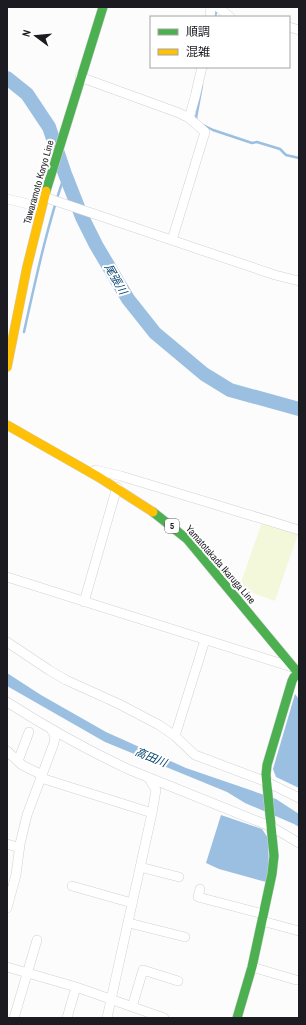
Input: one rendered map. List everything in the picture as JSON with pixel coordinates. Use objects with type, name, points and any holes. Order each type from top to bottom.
[{"type":"main road","name":"Tawaramoto Koryo Line","points":[[7,367],[27,267],[41,207],[80,77],[104,7]]},
{"type":"main road","name":"Yamatotakada Ikaruga Line","points":[[7,425],[117,487],[172,526],[187,539],[298,672]]},
{"type":"main road","points":[[237,1018],[252,967],[272,874],[274,856],[272,823],[267,785],[267,765],[292,681],[298,672]]},
{"type":"street","points":[[218,7],[229,16]]},
{"type":"street","points":[[189,118],[202,68]]},
{"type":"street","points":[[80,77],[189,118],[205,132],[172,240]]},
{"type":"street","points":[[44,197],[275,275],[299,281]]},
{"type":"street","points":[[7,199],[41,207]]},
{"type":"street","points":[[80,466],[121,476],[299,530]]},
{"type":"street","points":[[84,602],[117,487]]},
{"type":"street","points":[[7,577],[205,640],[298,672]]},
{"type":"street","points":[[175,736],[205,640]]},
{"type":"street","points":[[7,642],[49,670],[84,689],[119,704],[159,725],[175,736],[195,754],[299,798]]},
{"type":"street","points":[[7,702],[51,729],[112,762],[148,778],[272,823],[299,843]]},
{"type":"street","points":[[7,908],[16,875],[26,816],[54,743],[55,736],[51,729]]},
{"type":"street","points":[[18,761],[30,732]]},
{"type":"street","points":[[7,751],[22,765],[41,777],[152,813]]},
{"type":"street","points":[[107,1018],[129,923],[156,790],[148,778]]},
{"type":"street","points":[[7,844],[20,848]]},
{"type":"street","points":[[140,867],[179,877]]},
{"type":"street","points":[[72,886],[132,903]]},
{"type":"street","points":[[200,889],[198,897],[263,917],[299,931]]},
{"type":"street","points":[[129,923],[185,937]]},
{"type":"street","points":[[14,1018],[37,940]]},
{"type":"street","points":[[7,967],[76,987],[164,1018]]},
{"type":"street","points":[[252,967],[296,980]]},
{"type":"street","points":[[132,1007],[143,970],[178,981]]},
{"type":"street","points":[[67,1018],[76,987]]},
{"type":"green space","points":[[262,522],[298,534],[275,601],[239,588]]},
{"type":"water","name":"高田川","points":[[7,673],[41,695],[106,732],[186,768],[276,799],[299,814],[299,827],[245,803],[227,792],[105,742],[7,686]]},
{"type":"water","points":[[295,694],[299,699],[299,788],[276,777],[273,769]]},
{"type":"water","points":[[221,815],[262,829],[268,838],[269,868],[266,882],[219,869],[206,863]]},
{"type":"waterway","points":[[215,16],[216,12]]},
{"type":"waterway","name":"尾張川","points":[[7,78],[27,94],[49,127],[82,217],[96,245],[128,299],[155,333],[204,374],[230,390],[299,409]]},
{"type":"waterway","points":[[197,121],[196,118],[202,85]]},
{"type":"waterway","points":[[203,125],[213,130],[252,143],[257,142],[280,149],[286,155],[299,158]]},
{"type":"waterway","points":[[24,332],[47,233],[65,174]]},
{"type":"traffic: fast","points":[[46,191],[103,7]]},
{"type":"traffic: fast","points":[[153,512],[187,539],[299,674]]},
{"type":"traffic: fast","points":[[237,1018],[252,967],[272,874],[274,856],[266,775],[267,765],[292,681],[294,677],[299,674]]},
{"type":"traffic: slow","points":[[7,367],[27,267],[46,191]]},
{"type":"traffic: slow","points":[[7,425],[100,478],[153,512]]}]
